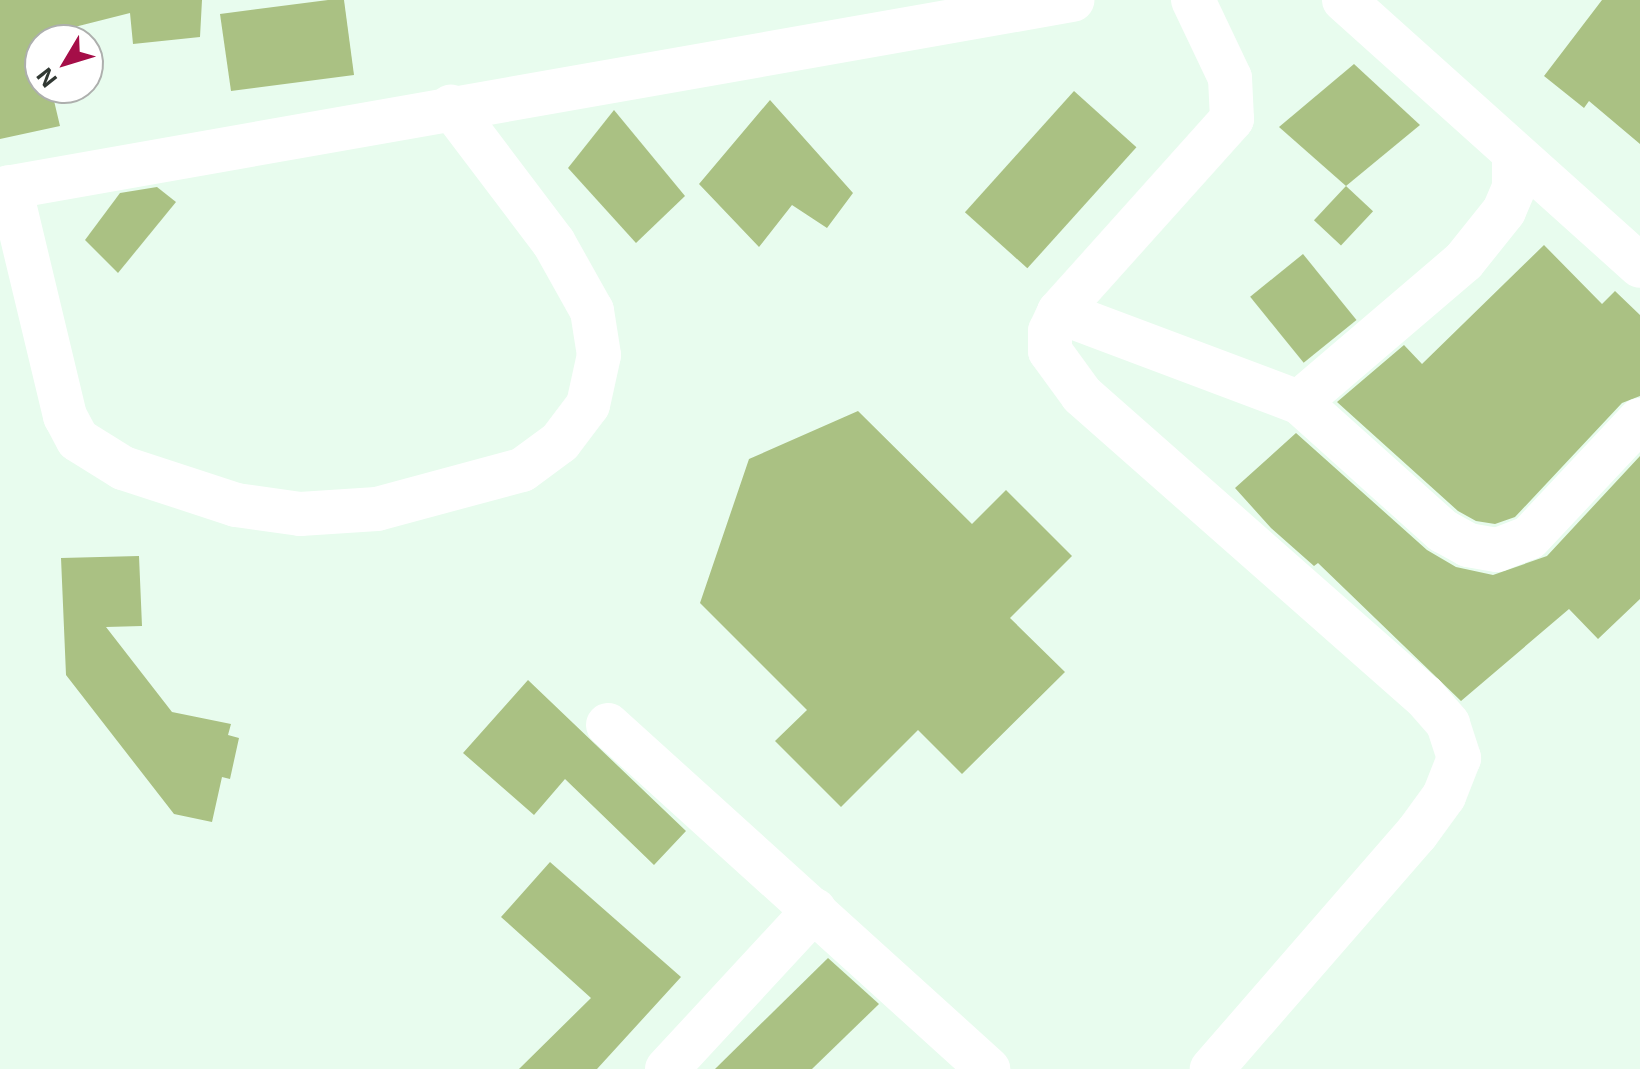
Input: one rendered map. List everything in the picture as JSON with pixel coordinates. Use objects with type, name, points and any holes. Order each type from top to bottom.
[{"type":"street","points":[[451,107],[554,243],[592,311],[599,355],[588,405],[560,442],[522,470],[377,509],[300,514],[236,505],[123,468],[78,440],[65,416],[5,188],[451,107],[1072,0]]},
{"type":"street","points":[[1193,0],[1230,78],[1232,119],[1059,312],[1050,331],[1050,351],[1082,395],[1424,696],[1457,740],[1454,774],[1417,833],[1212,1069]]},
{"type":"street","points":[[1344,0],[1514,157],[1640,266]]},
{"type":"street","points":[[1299,402],[1464,261],[1504,211],[1514,187],[1514,157]]},
{"type":"street","points":[[1059,312],[1299,402],[1443,531],[1468,545],[1497,550],[1529,538],[1640,420]]},
{"type":"street","points":[[608,725],[988,1069]]},
{"type":"street","points":[[667,1069],[814,910]]},
{"type":"building","points":[[0,0],[202,0],[200,37],[133,44],[130,13],[86,24],[24,24],[24,104],[55,104],[60,126],[0,139]]},
{"type":"building","points":[[344,0],[354,75],[231,91],[220,14]]},
{"type":"building","points":[[1602,0],[1640,0],[1640,144],[1589,101],[1584,108],[1544,76]]},
{"type":"building","points":[[1354,64],[1420,125],[1346,186],[1279,127]]},
{"type":"building","points":[[1074,91],[1136,147],[1027,268],[965,212]]},
{"type":"building","points":[[770,100],[853,193],[827,228],[792,205],[759,247],[699,184]]},
{"type":"building","points":[[614,110],[685,196],[636,243],[568,168]]},
{"type":"building","points":[[1346,186],[1373,211],[1341,246],[1314,220]]},
{"type":"building","points":[[157,187],[176,202],[118,273],[85,240],[120,193]]},
{"type":"building","points":[[1544,245],[1602,304],[1615,291],[1640,315],[1640,396],[1622,403],[1515,517],[1495,524],[1476,521],[1458,511],[1337,402],[1404,345],[1422,364]]},
{"type":"building","points":[[1303,254],[1356,320],[1304,363],[1250,297]]},
{"type":"building","points":[[858,411],[972,524],[1006,490],[1072,556],[1010,618],[1065,672],[962,774],[918,730],[841,807],[775,741],[807,710],[700,603],[749,459]]},
{"type":"building","points":[[1296,433],[1427,550],[1456,567],[1493,575],[1547,556],[1640,456],[1640,599],[1598,639],[1569,609],[1461,701],[1318,563],[1314,566],[1271,528],[1235,488]]},
{"type":"building","points":[[139,556],[142,626],[106,627],[172,712],[231,724],[228,735],[239,738],[230,779],[222,777],[212,822],[174,814],[66,675],[61,558]]},
{"type":"building","points":[[528,680],[686,831],[654,865],[565,779],[534,815],[463,753]]},
{"type":"building","points":[[550,862],[681,977],[597,1069],[519,1069],[591,998],[501,917]]},
{"type":"building","points":[[828,958],[879,1004],[812,1069],[715,1069]]}]
